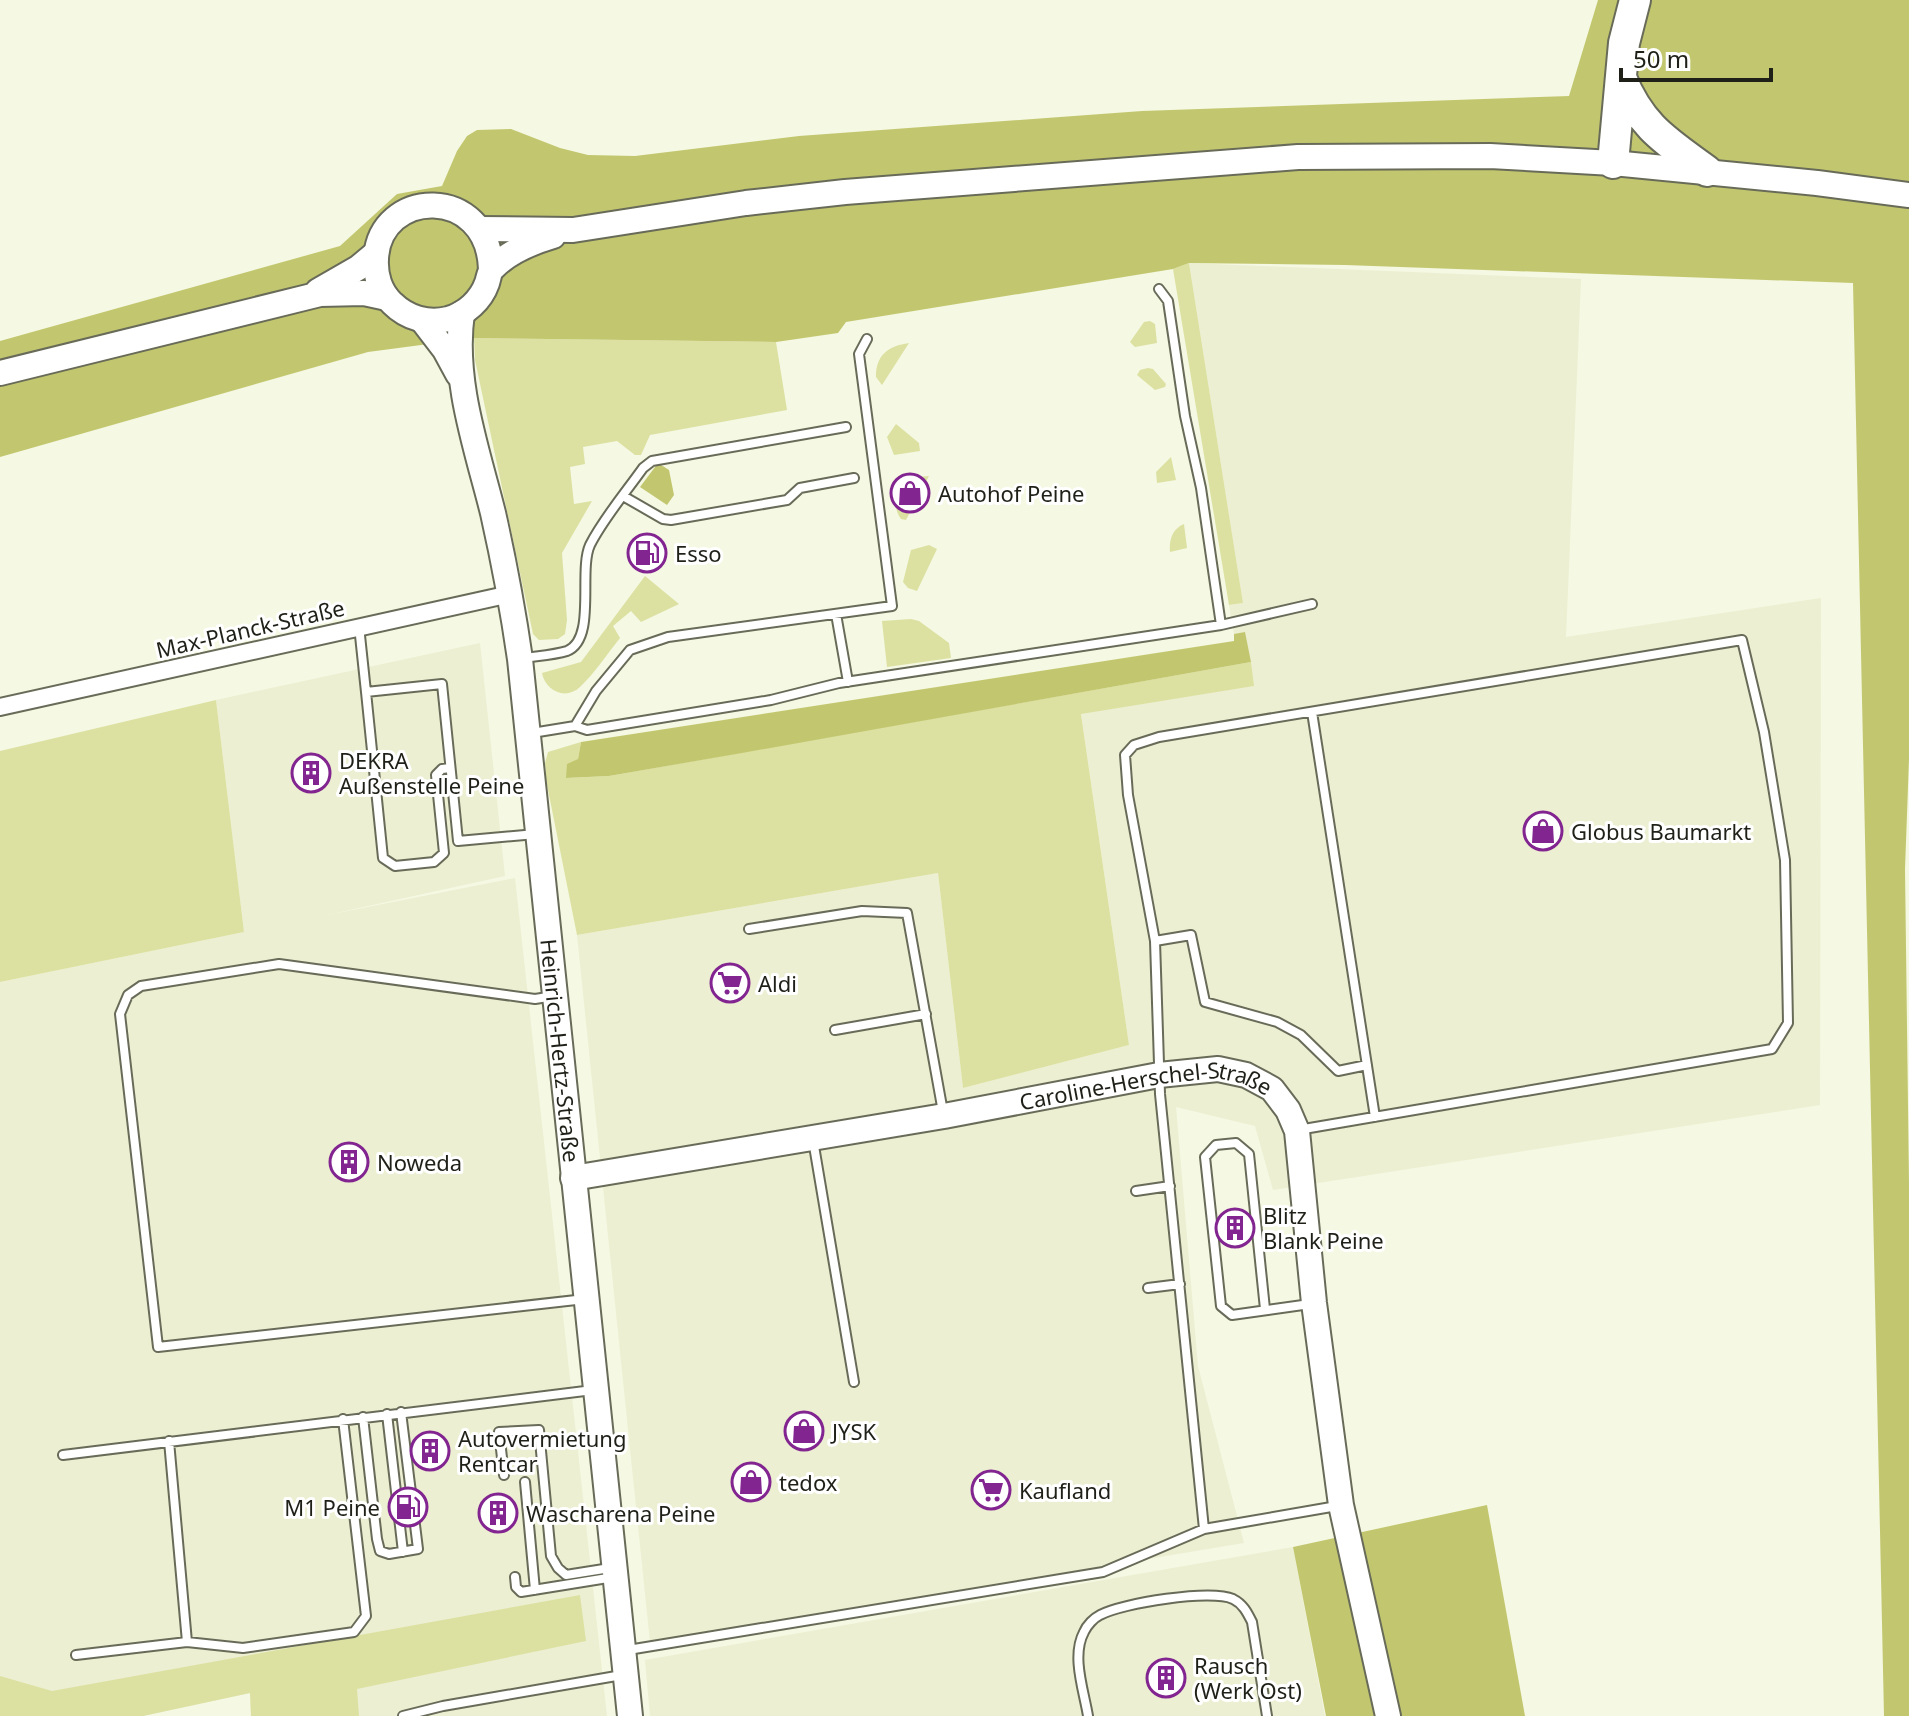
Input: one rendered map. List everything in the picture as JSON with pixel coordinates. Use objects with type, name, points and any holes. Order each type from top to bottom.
[{"type":"highway","points":[[1613,163],[1624,43],[1635,0]]},
{"type":"highway","points":[[1621,77],[1632,105],[1648,125],[1707,171]]},
{"type":"street","points":[[480,229],[573,230],[702,209],[845,192],[1298,157],[1490,156],[1613,163],[1909,195]]},
{"type":"street","points":[[446,206],[471,219],[480,229],[487,241],[491,269],[482,294],[462,313],[436,321],[422,320],[402,312],[387,298],[379,284],[376,253],[381,238],[402,214],[416,208],[446,206]]},
{"type":"street","points":[[491,269],[525,247],[573,230]]},
{"type":"street","points":[[298,298],[338,281],[376,253]]},
{"type":"street","points":[[0,373],[298,298],[341,292],[387,298]]},
{"type":"street","name":"Heinrich-Hertz-Straße","points":[[462,313],[459,348],[463,388],[510,594],[520,659],[630,1716]]},
{"type":"street","name":"Heinrich-Hertz-Straße","points":[[422,320],[445,350],[463,388]]},
{"type":"street","name":"Max-Planck-Straße","points":[[0,707],[510,594]]},
{"type":"street","name":"Caroline-Herschel-Straße","points":[[573,1178],[944,1116],[1159,1075],[1218,1069],[1246,1075],[1272,1089],[1288,1110],[1297,1131],[1314,1303],[1341,1505],[1388,1716]]},
{"type":"lane","points":[[1159,289],[1168,301],[1221,625]]},
{"type":"lane","points":[[575,726],[596,691],[630,650],[668,637],[892,606],[859,354],[867,339]]},
{"type":"lane","points":[[520,659],[570,650],[579,640],[584,625],[585,567],[589,547],[643,468],[652,461],[846,427]]},
{"type":"lane","points":[[623,496],[663,519],[671,520],[787,500],[800,488],[854,478]]},
{"type":"lane","points":[[527,734],[575,726],[587,730],[771,700],[848,682],[1221,625],[1312,604]]},
{"type":"lane","points":[[836,614],[848,682]]},
{"type":"lane","points":[[359,626],[383,858],[395,866],[434,862],[444,853],[436,775],[442,769],[450,768]]},
{"type":"lane","points":[[1204,1529],[1159,1075],[1155,941],[1128,795],[1125,755],[1134,745],[1159,737],[1742,640],[1764,732],[1783,845],[1788,1023],[1772,1049],[1297,1131]]},
{"type":"lane","points":[[366,692],[442,684],[458,841],[537,833]]},
{"type":"lane","points":[[1312,712],[1375,1117]]},
{"type":"lane","points":[[749,929],[862,911],[907,913],[944,1116]]},
{"type":"lane","points":[[1155,941],[1191,935],[1202,1000],[1208,1004],[1277,1022],[1301,1035],[1338,1071],[1367,1065]]},
{"type":"lane","points":[[555,995],[535,999],[279,964],[141,986],[128,995],[120,1014],[158,1347],[585,1299]]},
{"type":"lane","points":[[835,1030],[926,1014]]},
{"type":"lane","points":[[812,1139],[854,1382]]},
{"type":"lane","points":[[1265,1309],[1249,1154],[1236,1143],[1216,1145],[1205,1157],[1221,1306],[1232,1315],[1314,1303]]},
{"type":"lane","points":[[1136,1191],[1170,1186]]},
{"type":"lane","points":[[1148,1288],[1180,1284]]},
{"type":"lane","points":[[63,1455],[594,1390]]},
{"type":"lane","points":[[363,1417],[380,1551],[389,1554],[418,1549],[401,1412]]},
{"type":"lane","points":[[387,1414],[403,1552]]},
{"type":"lane","points":[[76,1655],[187,1642],[243,1648],[354,1632],[366,1616],[343,1419]]},
{"type":"lane","points":[[504,1475],[499,1432],[539,1430],[551,1556],[566,1575],[615,1572]]},
{"type":"lane","points":[[169,1441],[187,1642]]},
{"type":"lane","points":[[525,1482],[535,1590]]},
{"type":"lane","points":[[403,1716],[624,1663],[1103,1572],[1204,1529],[1341,1505]]},
{"type":"lane","points":[[515,1577],[516,1587],[521,1592],[615,1572]]},
{"type":"lane","points":[[1088,1716],[1079,1663],[1079,1641],[1086,1627],[1098,1616],[1123,1606],[1204,1595],[1231,1598],[1245,1608],[1252,1622],[1267,1716]]},
{"type":"shaded area","points":[[1189,263],[1581,279],[1566,637],[1821,598],[1820,1105],[1273,1190],[1255,1126],[1176,1107],[1198,1366],[1244,1543],[650,1642],[577,935],[938,873],[963,1088],[1129,1045],[1081,713],[1253,686],[1251,662],[1235,640],[1229,605],[1243,603]]},
{"type":"shaded area","points":[[480,643],[505,876],[327,915],[515,878],[607,1716],[251,1716],[250,1693],[143,1716],[0,1684],[0,982],[244,932],[216,700]]},
{"type":"shaded area","points":[[1293,1547],[1325,1716],[650,1716],[645,1660]]},
{"type":"green space","points":[[1598,0],[1909,0],[1909,759],[1905,869],[1909,1183],[1909,1716],[1884,1716],[1853,283],[1345,265],[1189,263],[1173,269],[846,322],[838,333],[776,342],[474,338],[368,352],[0,457],[0,341],[340,246],[397,194],[442,186],[457,151],[467,136],[477,130],[511,129],[588,155],[635,156],[799,136],[1142,111],[1569,96]]},
{"type":"green space","points":[[1189,263],[1243,603],[1229,605],[1173,269]]},
{"type":"green space","points":[[1144,322],[1155,324],[1157,343],[1135,347],[1130,342]]},
{"type":"green space","points":[[474,338],[776,342],[787,410],[650,435],[641,455],[635,455],[617,441],[583,447],[585,464],[570,467],[574,504],[592,501],[562,553],[567,620],[565,634],[558,639],[539,640],[533,634],[475,360]]},
{"type":"green space","points":[[909,343],[882,385],[876,377],[881,357],[895,346]]},
{"type":"green space","points":[[1153,369],[1166,384],[1165,387],[1155,390],[1137,375],[1140,370]]},
{"type":"green space","points":[[896,424],[919,443],[920,451],[894,455],[887,437]]},
{"type":"green space","points":[[1171,457],[1176,480],[1157,483],[1156,472]]},
{"type":"green space","points":[[658,463],[669,470],[674,495],[667,505],[640,487]]},
{"type":"green space","points":[[929,476],[906,520],[901,519],[896,507],[898,487],[911,478]]},
{"type":"green space","points":[[1184,524],[1187,548],[1170,552],[1172,535]]},
{"type":"green space","points":[[929,545],[937,549],[917,591],[908,588],[903,582],[911,550]]},
{"type":"green space","points":[[645,576],[679,604],[641,622],[631,611],[613,626],[620,638],[580,687],[568,693],[551,689],[542,673],[581,662]]},
{"type":"green space","points":[[882,621],[919,621],[949,643],[951,658],[887,667]]},
{"type":"green space","points":[[1245,632],[1251,662],[609,776],[566,778],[567,764],[578,759],[581,742],[1234,641],[1234,634]]},
{"type":"green space","points":[[1251,662],[1254,686],[1081,714],[1129,1045],[963,1088],[938,873],[577,935],[546,780],[548,752],[581,742],[578,759],[567,778],[609,776]]},
{"type":"green space","points":[[216,700],[244,932],[0,982],[0,751]]},
{"type":"green space","points":[[1487,1505],[1525,1716],[1326,1716],[1293,1547]]},
{"type":"green space","points":[[580,1595],[586,1641],[357,1689],[359,1716],[251,1716],[250,1693],[143,1716],[0,1716],[0,1676],[52,1691]]},
{"type":"place","name":"Autohof Peine","points":[[910,493]]},
{"type":"place","name":"Esso","points":[[647,553]]},
{"type":"place","name":"DEKRA Außenstelle Peine","points":[[311,773]]},
{"type":"place","name":"Globus Baumarkt","points":[[1543,831]]},
{"type":"place","name":"Aldi","points":[[730,983]]},
{"type":"place","name":"Noweda","points":[[349,1162]]},
{"type":"place","name":"Blitz Blank Peine","points":[[1235,1228]]},
{"type":"place","name":"JYSK","points":[[804,1431]]},
{"type":"place","name":"Autovermietung Rentcar","points":[[430,1451]]},
{"type":"place","name":"tedox","points":[[751,1482]]},
{"type":"place","name":"Kaufland","points":[[991,1490]]},
{"type":"place","name":"M1 Peine","points":[[408,1507]]},
{"type":"place","name":"Wascharena Peine","points":[[498,1513]]},
{"type":"place","name":"Rausch (Werk Ost)","points":[[1166,1678]]}]
